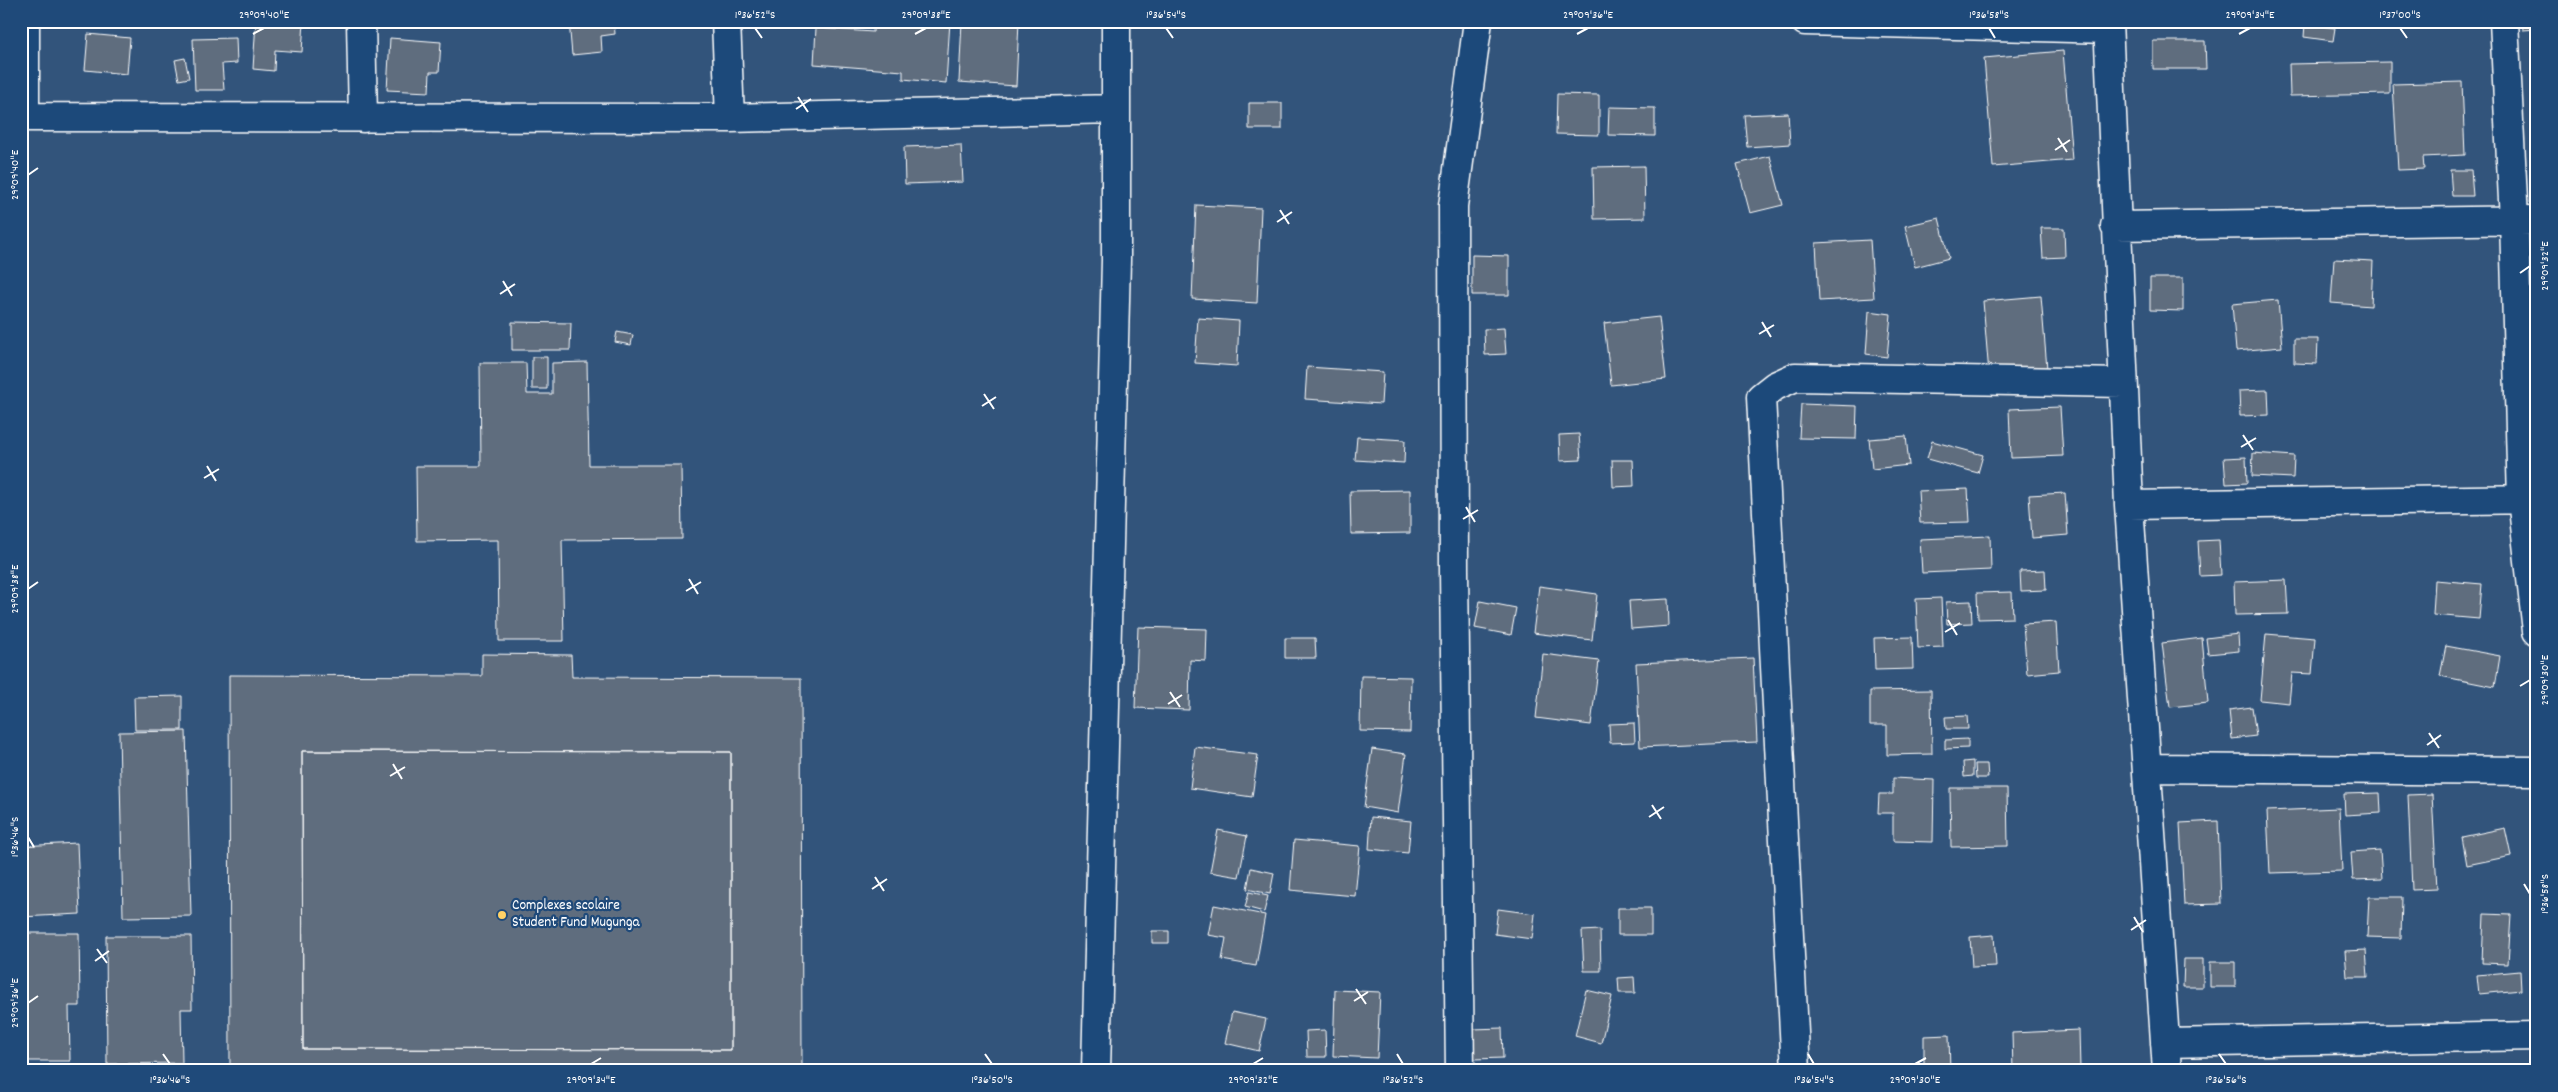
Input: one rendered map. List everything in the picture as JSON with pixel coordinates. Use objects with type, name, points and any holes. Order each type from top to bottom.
[{"type":"street","points":[[26,21],[23,117],[730,118],[1116,109]]},
{"type":"street","points":[[361,21],[363,118]]},
{"type":"street","points":[[726,21],[730,118]]},
{"type":"street","points":[[1096,1071],[1116,260],[1116,21]]},
{"type":"street","points":[[1460,1071],[1454,560],[1453,206],[1478,21]]},
{"type":"street","points":[[1805,21],[2108,25],[2115,226],[2129,505],[2167,1071]]},
{"type":"street","points":[[2504,21],[2525,220],[2530,499],[2537,631]]},
{"type":"street","points":[[2115,226],[2525,220]]},
{"type":"street","points":[[1796,1071],[1761,397],[1775,386],[1795,377],[2123,383]]},
{"type":"street","points":[[2129,505],[2530,499]]},
{"type":"street","points":[[2147,768],[2537,772]]},
{"type":"street","points":[[2165,1043],[2537,1036]]},
{"type":"building","points":[[256,21],[304,21],[302,52],[275,50],[274,71],[253,69]]},
{"type":"building","points":[[569,21],[614,21],[615,34],[601,36],[602,52],[572,55]]},
{"type":"building","points":[[874,21],[950,21],[946,83],[903,79],[903,71],[814,64],[816,28],[873,32]]},
{"type":"building","points":[[962,21],[1019,21],[1016,86],[959,82]]},
{"type":"building","points":[[2522,21],[2537,21],[2537,29],[2523,30]]},
{"type":"building","points":[[2305,24],[2335,28],[2333,41],[2304,37]]},
{"type":"building","points":[[88,34],[130,38],[127,74],[85,70]]},
{"type":"building","points":[[236,38],[237,63],[222,64],[224,90],[195,90],[193,39]]},
{"type":"building","points":[[390,38],[441,42],[439,72],[430,72],[429,92],[387,90]]},
{"type":"building","points":[[2153,41],[2205,41],[2206,69],[2153,69]]},
{"type":"building","points":[[2063,51],[2072,160],[1993,167],[1984,58]]},
{"type":"building","points":[[185,58],[189,78],[179,80],[175,60]]},
{"type":"building","points":[[2390,62],[2390,94],[2290,96],[2289,64]]},
{"type":"building","points":[[2462,82],[2465,155],[2423,157],[2424,169],[2398,170],[2393,84]]},
{"type":"building","points":[[1557,94],[1599,95],[1599,135],[1556,134]]},
{"type":"building","points":[[1249,103],[1282,103],[1282,129],[1249,129]]},
{"type":"building","points":[[1609,107],[1655,108],[1655,136],[1608,135]]},
{"type":"building","points":[[1788,113],[1790,144],[1747,147],[1744,115]]},
{"type":"building","points":[[961,145],[963,182],[905,184],[904,147]]},
{"type":"building","points":[[1770,156],[1783,205],[1750,213],[1737,164]]},
{"type":"building","points":[[1644,166],[1645,218],[1594,219],[1593,167]]},
{"type":"building","points":[[2450,170],[2471,170],[2473,196],[2452,196]]},
{"type":"building","points":[[1196,205],[1261,208],[1257,303],[1192,299]]},
{"type":"building","points":[[1939,218],[1949,258],[1915,267],[1905,226]]},
{"type":"building","points":[[2041,228],[2064,228],[2065,257],[2043,258]]},
{"type":"building","points":[[1870,240],[1874,298],[1819,301],[1816,243]]},
{"type":"building","points":[[1472,255],[1509,256],[1509,295],[1472,295]]},
{"type":"building","points":[[2334,259],[2373,261],[2371,306],[2331,303]]},
{"type":"building","points":[[2150,278],[2183,278],[2183,311],[2150,310]]},
{"type":"building","points":[[2041,296],[2047,369],[1989,374],[1983,301]]},
{"type":"building","points":[[2278,300],[2282,347],[2236,351],[2232,304]]},
{"type":"building","points":[[1869,311],[1891,314],[1887,357],[1866,354]]},
{"type":"building","points":[[1659,317],[1666,379],[1611,385],[1604,323]]},
{"type":"building","points":[[1198,318],[1239,321],[1237,366],[1195,363]]},
{"type":"building","points":[[512,322],[571,323],[570,350],[512,350]]},
{"type":"building","points":[[1504,328],[1506,354],[1485,355],[1484,329]]},
{"type":"building","points":[[617,332],[633,335],[631,345],[615,342]]},
{"type":"building","points":[[2294,339],[2318,339],[2317,364],[2294,363]]},
{"type":"building","points":[[532,357],[547,357],[547,389],[532,389]]},
{"type":"building","points":[[587,362],[589,465],[681,465],[682,539],[562,540],[564,641],[499,641],[498,540],[417,541],[416,466],[481,466],[480,363],[526,363],[527,394],[552,394],[552,363]]},
{"type":"building","points":[[1307,367],[1383,372],[1381,404],[1305,399]]},
{"type":"building","points":[[2268,390],[2269,415],[2240,416],[2239,391]]},
{"type":"building","points":[[1801,404],[1857,406],[1856,439],[1799,438]]},
{"type":"building","points":[[2060,407],[2063,456],[2011,458],[2009,409]]},
{"type":"building","points":[[1579,434],[1581,460],[1560,461],[1559,435]]},
{"type":"building","points":[[1906,436],[1909,465],[1872,469],[1869,439]]},
{"type":"building","points":[[1357,437],[1405,440],[1404,463],[1355,460]]},
{"type":"building","points":[[1932,441],[1983,455],[1978,473],[1927,459]]},
{"type":"building","points":[[2253,453],[2294,456],[2293,478],[2252,476]]},
{"type":"building","points":[[2246,457],[2247,483],[2226,484],[2224,458]]},
{"type":"building","points":[[1612,460],[1633,460],[1634,486],[1613,487]]},
{"type":"building","points":[[1968,489],[1970,522],[1920,523],[1918,491]]},
{"type":"building","points":[[1410,490],[1410,533],[1351,534],[1350,491]]},
{"type":"building","points":[[2065,493],[2068,535],[2032,538],[2029,495]]},
{"type":"building","points":[[1990,536],[1991,570],[1922,573],[1920,539]]},
{"type":"building","points":[[2219,540],[2221,575],[2200,576],[2198,541]]},
{"type":"building","points":[[2045,570],[2046,590],[2021,591],[2020,571]]},
{"type":"building","points":[[2286,580],[2288,614],[2235,615],[2234,582]]},
{"type":"building","points":[[2435,580],[2482,584],[2479,619],[2433,615]]},
{"type":"building","points":[[1539,586],[1597,594],[1592,640],[1533,633]]},
{"type":"building","points":[[2012,592],[2013,618],[1978,619],[1977,593]]},
{"type":"building","points":[[1941,598],[1943,647],[1918,648],[1916,599]]},
{"type":"building","points":[[1668,599],[1669,626],[1631,629],[1629,601]]},
{"type":"building","points":[[1480,601],[1516,608],[1511,635],[1475,628]]},
{"type":"building","points":[[1971,601],[1972,623],[1947,624],[1946,602]]},
{"type":"building","points":[[2056,622],[2059,671],[2027,674],[2023,624]]},
{"type":"building","points":[[1138,627],[1207,629],[1206,661],[1190,660],[1189,710],[1135,708]]},
{"type":"building","points":[[2238,634],[2239,651],[2208,654],[2206,638]]},
{"type":"building","points":[[2266,634],[2315,638],[2312,674],[2292,673],[2289,703],[2260,700]]},
{"type":"building","points":[[1912,637],[1913,669],[1875,670],[1874,638]]},
{"type":"building","points":[[1285,638],[1315,638],[1316,658],[1285,658]]},
{"type":"building","points":[[2202,638],[2208,703],[2170,707],[2162,643]]},
{"type":"building","points":[[2446,646],[2500,656],[2495,687],[2440,676]]},
{"type":"building","points":[[482,654],[571,655],[572,677],[801,678],[802,1071],[230,1071],[229,675],[482,676]],"holes":[[[302,751],[731,752],[731,1050],[303,1049]]]},
{"type":"building","points":[[1543,654],[1599,661],[1591,725],[1536,718]]},
{"type":"building","points":[[1753,658],[1757,742],[1640,747],[1636,663]]},
{"type":"building","points":[[1361,676],[1411,677],[1410,732],[1360,731]]},
{"type":"building","points":[[1931,690],[1932,754],[1887,755],[1887,725],[1870,725],[1870,691]]},
{"type":"building","points":[[182,696],[182,730],[135,730],[134,697]]},
{"type":"building","points":[[2252,707],[2256,736],[2232,739],[2229,710]]},
{"type":"building","points":[[1967,716],[1968,729],[1946,729],[1945,717]]},
{"type":"building","points":[[1634,723],[1635,742],[1610,743],[1609,724]]},
{"type":"building","points":[[186,731],[191,916],[123,917],[119,732]]},
{"type":"building","points":[[1968,739],[1968,748],[1945,749],[1945,740]]},
{"type":"building","points":[[1195,747],[1258,755],[1252,797],[1190,788]]},
{"type":"building","points":[[1372,749],[1406,754],[1398,813],[1364,807]]},
{"type":"building","points":[[302,751],[731,752],[731,1050],[303,1049]]},
{"type":"building","points":[[1973,761],[1973,776],[1964,777],[1963,762]]},
{"type":"building","points":[[1975,764],[1987,764],[1988,778],[1976,778]]},
{"type":"building","points":[[1893,778],[1934,780],[1933,842],[1893,841],[1893,813],[1878,813],[1879,794],[1893,794]]},
{"type":"building","points":[[1950,788],[2007,788],[2008,846],[1951,847]]},
{"type":"building","points":[[2380,793],[2381,813],[2345,815],[2344,794]]},
{"type":"building","points":[[2432,794],[2437,889],[2412,890],[2408,795]]},
{"type":"building","points":[[2339,808],[2342,871],[2270,873],[2267,811]]},
{"type":"building","points":[[1371,817],[1411,821],[1408,853],[1369,849]]},
{"type":"building","points":[[2218,821],[2221,904],[2184,905],[2180,823]]},
{"type":"building","points":[[2505,828],[2511,856],[2467,865],[2462,837]]},
{"type":"building","points":[[1218,830],[1247,836],[1239,877],[1210,872]]},
{"type":"building","points":[[1294,840],[1360,846],[1355,896],[1290,890]]},
{"type":"building","points":[[77,843],[80,914],[21,917],[21,846]]},
{"type":"building","points":[[2380,850],[2382,879],[2353,880],[2351,852]]},
{"type":"building","points":[[1251,868],[1274,873],[1270,894],[1247,889]]},
{"type":"building","points":[[1249,892],[1268,896],[1264,912],[1245,907]]},
{"type":"building","points":[[2369,897],[2402,897],[2401,938],[2367,937]]},
{"type":"building","points":[[1214,905],[1265,915],[1256,966],[1222,960],[1226,938],[1208,935]]},
{"type":"building","points":[[1618,908],[1651,908],[1651,935],[1618,935]]},
{"type":"building","points":[[1498,909],[1535,914],[1532,939],[1495,934]]},
{"type":"building","points":[[2484,914],[2511,915],[2508,964],[2482,963]]},
{"type":"building","points":[[1600,930],[1601,971],[1584,971],[1582,931]]},
{"type":"building","points":[[1152,931],[1169,931],[1169,943],[1152,943]]},
{"type":"building","points":[[21,933],[79,933],[80,1006],[69,1006],[70,1061],[21,1061]]},
{"type":"building","points":[[1994,935],[1996,966],[1972,967],[1970,937]]},
{"type":"building","points":[[106,936],[191,936],[192,1009],[181,1009],[182,1063],[107,1064]]},
{"type":"building","points":[[2366,950],[2368,977],[2347,977],[2345,951]]},
{"type":"building","points":[[2184,959],[2203,959],[2203,987],[2183,987]]},
{"type":"building","points":[[2210,962],[2235,962],[2235,987],[2210,987]]},
{"type":"building","points":[[2520,971],[2521,990],[2479,994],[2477,975]]},
{"type":"building","points":[[1634,977],[1635,993],[1619,993],[1618,978]]},
{"type":"building","points":[[1335,990],[1380,992],[1377,1058],[1333,1056]]},
{"type":"building","points":[[1586,990],[1612,996],[1601,1043],[1575,1036]]},
{"type":"building","points":[[1232,1012],[1266,1019],[1259,1051],[1225,1043]]},
{"type":"building","points":[[1502,1028],[1503,1058],[1474,1059],[1473,1029]]},
{"type":"building","points":[[1325,1030],[1326,1057],[1307,1057],[1306,1031]]},
{"type":"building","points":[[2079,1030],[2080,1069],[2013,1071],[2012,1033]]},
{"type":"building","points":[[1949,1035],[1950,1071],[1924,1071],[1924,1036]]},
{"type":"place","name":"Complexes scolaire Student Fund Mugunga","points":[[502,915]]}]
